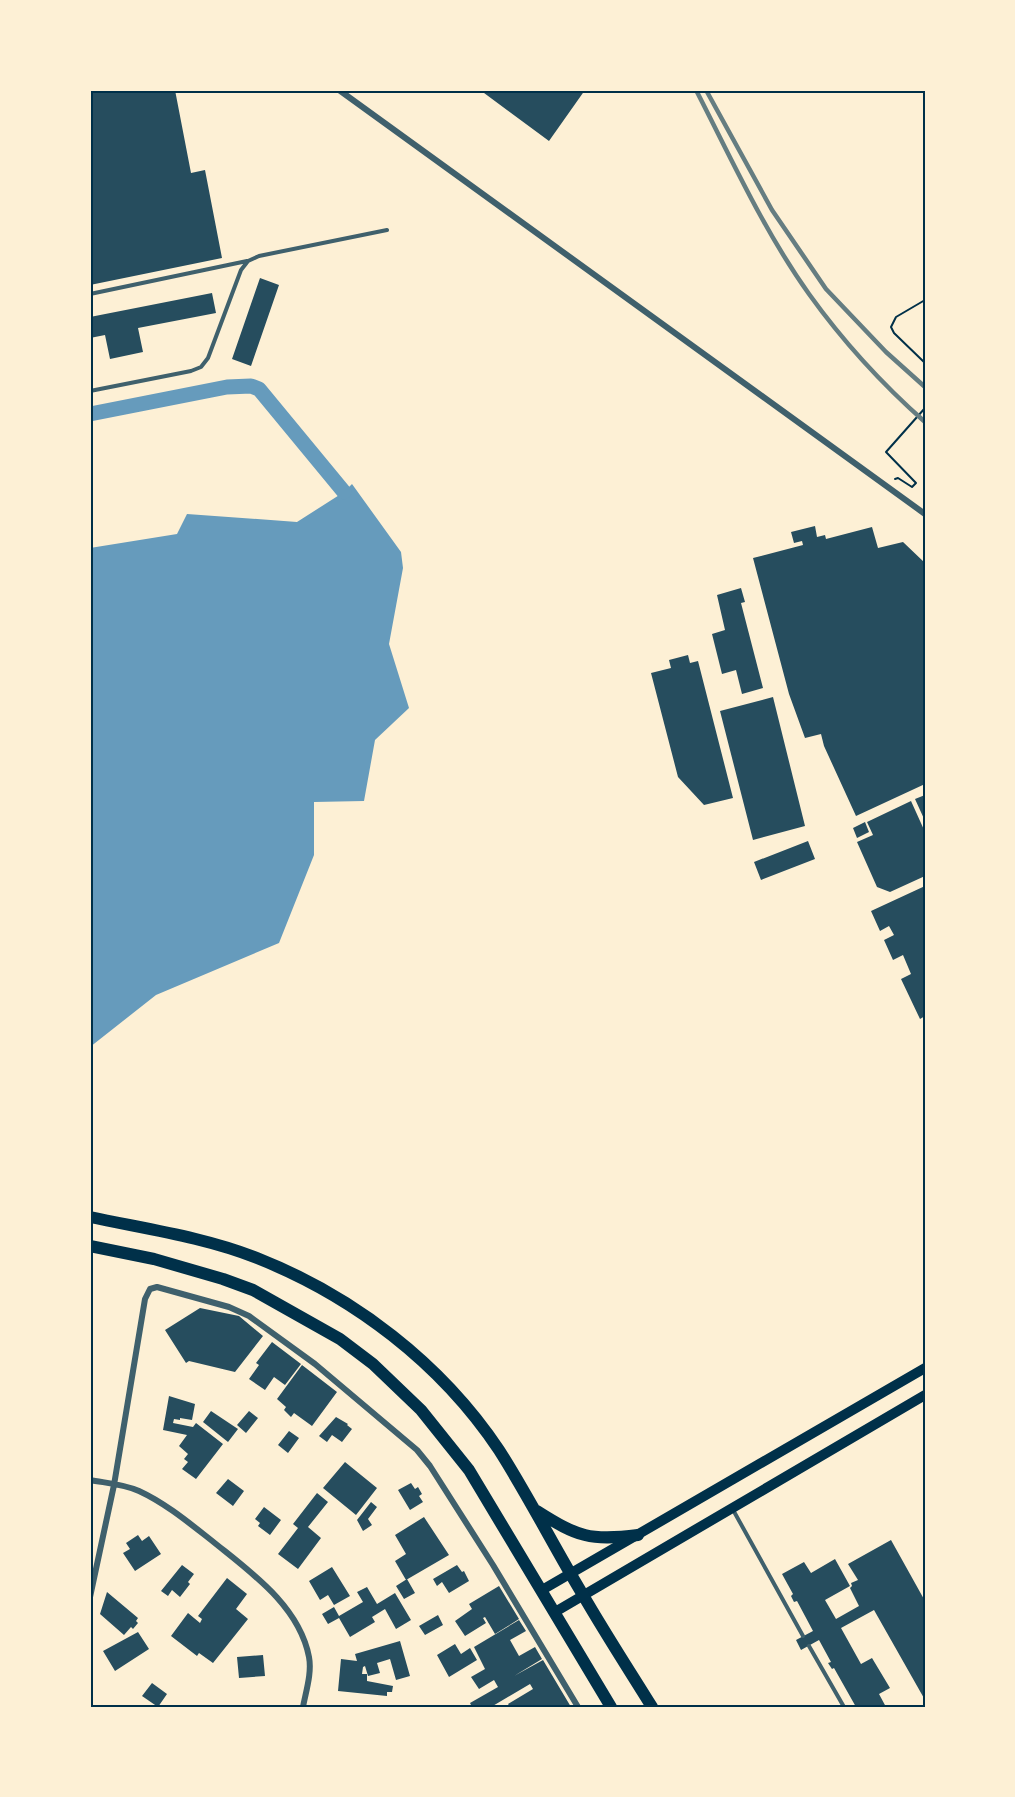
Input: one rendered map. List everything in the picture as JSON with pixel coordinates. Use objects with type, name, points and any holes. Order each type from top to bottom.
[{"type":"main road","points":[[90,1217],[200,1240],[256,1258],[337,1296],[391,1335],[422,1361],[476,1419],[498,1449],[536,1511],[583,1596],[652,1707]]},
{"type":"main road","points":[[90,1246],[154,1259],[253,1290],[340,1339],[373,1364],[404,1393],[441,1434],[469,1470],[611,1707]]},
{"type":"main road","points":[[542,1590],[925,1368]]},
{"type":"main road","points":[[555,1612],[925,1395]]},
{"type":"main road","points":[[536,1511],[571,1531],[588,1537],[610,1538],[638,1535]]},
{"type":"street","points":[[339,90],[925,514]]},
{"type":"street","points":[[90,1597],[114,1485],[143,1305],[147,1292],[154,1287],[201,1298],[249,1316],[315,1365],[409,1442],[430,1466],[449,1495],[512,1595],[578,1707]]},
{"type":"street","points":[[90,1480],[141,1491],[177,1513],[260,1580],[297,1626],[309,1656],[309,1677],[303,1707]]},
{"type":"lane","points":[[90,294],[387,230]]},
{"type":"lane","points":[[90,391],[201,367],[208,358],[241,270],[248,261]]},
{"type":"lane","points":[[732,1508],[804,1636]]},
{"type":"lane","points":[[809,1646],[844,1707]]},
{"type":"path","points":[[925,300],[896,317],[891,327],[894,333],[925,363]]},
{"type":"path","points":[[890,487],[896,478],[911,487],[916,482],[886,452],[925,408]]},
{"type":"water","points":[[352,484],[401,552],[403,568],[389,644],[409,708],[375,740],[364,801],[314,802],[314,855],[279,943],[156,995],[90,1047],[90,548],[177,534],[187,514],[297,522],[344,492]]},
{"type":"building","points":[[90,90],[175,90],[191,173],[205,170],[222,258],[90,285]]},
{"type":"building","points":[[480,90],[585,90],[549,141]]},
{"type":"building","points":[[260,278],[279,285],[251,366],[232,359]]},
{"type":"building","points":[[212,293],[216,313],[138,328],[143,352],[110,359],[105,335],[90,338],[90,317]]},
{"type":"building","points":[[815,526],[817,537],[825,535],[826,539],[872,527],[878,548],[903,542],[925,563],[925,784],[856,816],[824,746],[821,734],[805,738],[789,694],[753,558],[803,545],[802,541],[794,543],[791,532]]},
{"type":"building","points":[[741,588],[745,602],[741,603],[763,688],[742,694],[736,670],[722,674],[712,634],[725,630],[717,595]]},
{"type":"building","points":[[688,655],[690,663],[698,661],[733,798],[704,805],[678,777],[651,673],[671,668],[669,660]]},
{"type":"building","points":[[773,697],[805,826],[753,840],[720,711]]},
{"type":"building","points":[[925,795],[925,821],[915,799]]},
{"type":"building","points":[[911,801],[925,832],[925,876],[890,892],[877,887],[857,842],[873,835],[867,822]]},
{"type":"building","points":[[865,822],[869,832],[857,838],[853,828]]},
{"type":"building","points":[[808,841],[815,859],[761,880],[754,862]]},
{"type":"building","points":[[925,886],[925,1016],[920,1019],[901,979],[911,974],[903,955],[893,960],[884,940],[894,935],[889,926],[880,931],[871,911]]},
{"type":"building","points":[[200,1308],[239,1316],[263,1336],[235,1372],[189,1361],[186,1363],[165,1330]]},
{"type":"building","points":[[272,1342],[301,1364],[285,1385],[274,1377],[265,1390],[249,1379],[259,1365],[256,1363]]},
{"type":"building","points":[[302,1365],[337,1392],[312,1426],[294,1413],[291,1417],[284,1410],[286,1407],[277,1399]]},
{"type":"building","points":[[169,1396],[195,1404],[192,1420],[180,1418],[180,1420],[174,1419],[173,1423],[193,1427],[196,1423],[223,1444],[196,1479],[182,1469],[188,1462],[184,1459],[188,1454],[179,1446],[187,1435],[163,1430]]},
{"type":"building","points":[[211,1411],[238,1429],[228,1442],[203,1422]]},
{"type":"building","points":[[249,1411],[258,1418],[246,1433],[237,1425]]},
{"type":"building","points":[[336,1417],[352,1429],[342,1442],[332,1435],[327,1442],[319,1436]]},
{"type":"building","points":[[289,1431],[299,1438],[288,1453],[278,1445]]},
{"type":"building","points":[[345,1462],[377,1488],[356,1515],[323,1488]]},
{"type":"building","points":[[228,1479],[244,1491],[233,1506],[216,1493]]},
{"type":"building","points":[[411,1483],[415,1489],[418,1487],[422,1494],[419,1496],[423,1502],[410,1510],[398,1490]]},
{"type":"building","points":[[317,1493],[328,1502],[308,1527],[321,1538],[298,1569],[278,1554],[298,1528],[293,1524]]},
{"type":"building","points":[[371,1502],[377,1507],[368,1519],[372,1525],[363,1531],[357,1520]]},
{"type":"building","points":[[264,1507],[281,1520],[270,1535],[258,1526],[260,1523],[255,1519]]},
{"type":"building","points":[[424,1517],[449,1555],[406,1580],[395,1561],[406,1554],[395,1535]]},
{"type":"building","points":[[138,1535],[142,1541],[149,1536],[161,1554],[135,1571],[123,1553],[130,1549],[126,1543]]},
{"type":"building","points":[[891,1540],[925,1601],[925,1700],[874,1610],[841,1628],[861,1664],[872,1658],[890,1688],[879,1694],[886,1707],[856,1707],[834,1668],[832,1669],[828,1663],[831,1662],[819,1640],[801,1650],[796,1640],[813,1631],[797,1601],[794,1602],[791,1596],[793,1594],[782,1574],[804,1562],[811,1573],[835,1559],[850,1586],[825,1600],[836,1619],[859,1606],[850,1588],[851,1583],[858,1580],[848,1564]]},
{"type":"building","points":[[182,1565],[194,1574],[188,1582],[190,1584],[180,1597],[172,1590],[168,1596],[161,1591]]},
{"type":"building","points":[[457,1565],[462,1572],[464,1571],[469,1581],[449,1593],[442,1582],[437,1586],[433,1579]]},
{"type":"building","points":[[332,1567],[350,1596],[334,1605],[328,1595],[320,1600],[309,1581]]},
{"type":"building","points":[[227,1578],[247,1594],[236,1609],[248,1619],[213,1663],[199,1653],[197,1656],[171,1636],[188,1613],[200,1623],[202,1619],[198,1616]]},
{"type":"building","points":[[407,1579],[415,1593],[404,1599],[396,1586]]},
{"type":"building","points":[[499,1586],[519,1619],[495,1634],[485,1617],[483,1618],[486,1623],[465,1636],[455,1621],[472,1609],[469,1604]]},
{"type":"building","points":[[367,1587],[377,1604],[395,1593],[411,1620],[396,1629],[385,1609],[372,1617],[375,1622],[350,1637],[339,1618],[328,1624],[322,1614],[334,1607],[339,1616],[363,1602],[357,1592]]},
{"type":"building","points":[[107,1592],[138,1618],[136,1621],[138,1623],[124,1635],[100,1614]]},
{"type":"building","points":[[438,1615],[443,1625],[425,1635],[419,1626]]},
{"type":"building","points":[[519,1620],[526,1631],[510,1640],[519,1656],[535,1647],[542,1659],[514,1676],[543,1660],[571,1707],[510,1707],[508,1704],[533,1689],[530,1684],[491,1707],[472,1707],[470,1703],[498,1687],[494,1680],[479,1689],[471,1677],[485,1669],[474,1647]]},
{"type":"building","points":[[138,1632],[149,1649],[115,1671],[103,1651]]},
{"type":"building","points":[[400,1641],[410,1676],[396,1680],[390,1659],[377,1663],[380,1673],[368,1676],[365,1666],[363,1667],[362,1674],[367,1674],[367,1681],[393,1686],[392,1692],[387,1692],[387,1696],[338,1691],[341,1659],[357,1661],[355,1654]]},
{"type":"building","points":[[455,1644],[461,1654],[470,1648],[477,1660],[449,1677],[437,1655]]},
{"type":"building","points":[[263,1655],[265,1676],[239,1678],[237,1657]]},
{"type":"building","points":[[152,1683],[167,1694],[158,1707],[142,1696]]},
{"type":"waterway","points":[[90,414],[227,387],[251,386],[259,389],[344,492]]},
{"type":"railway","points":[[696,90],[763,220],[809,294],[863,361],[925,422]]},
{"type":"railway","points":[[706,90],[772,210],[826,289],[886,352],[925,387]]}]
